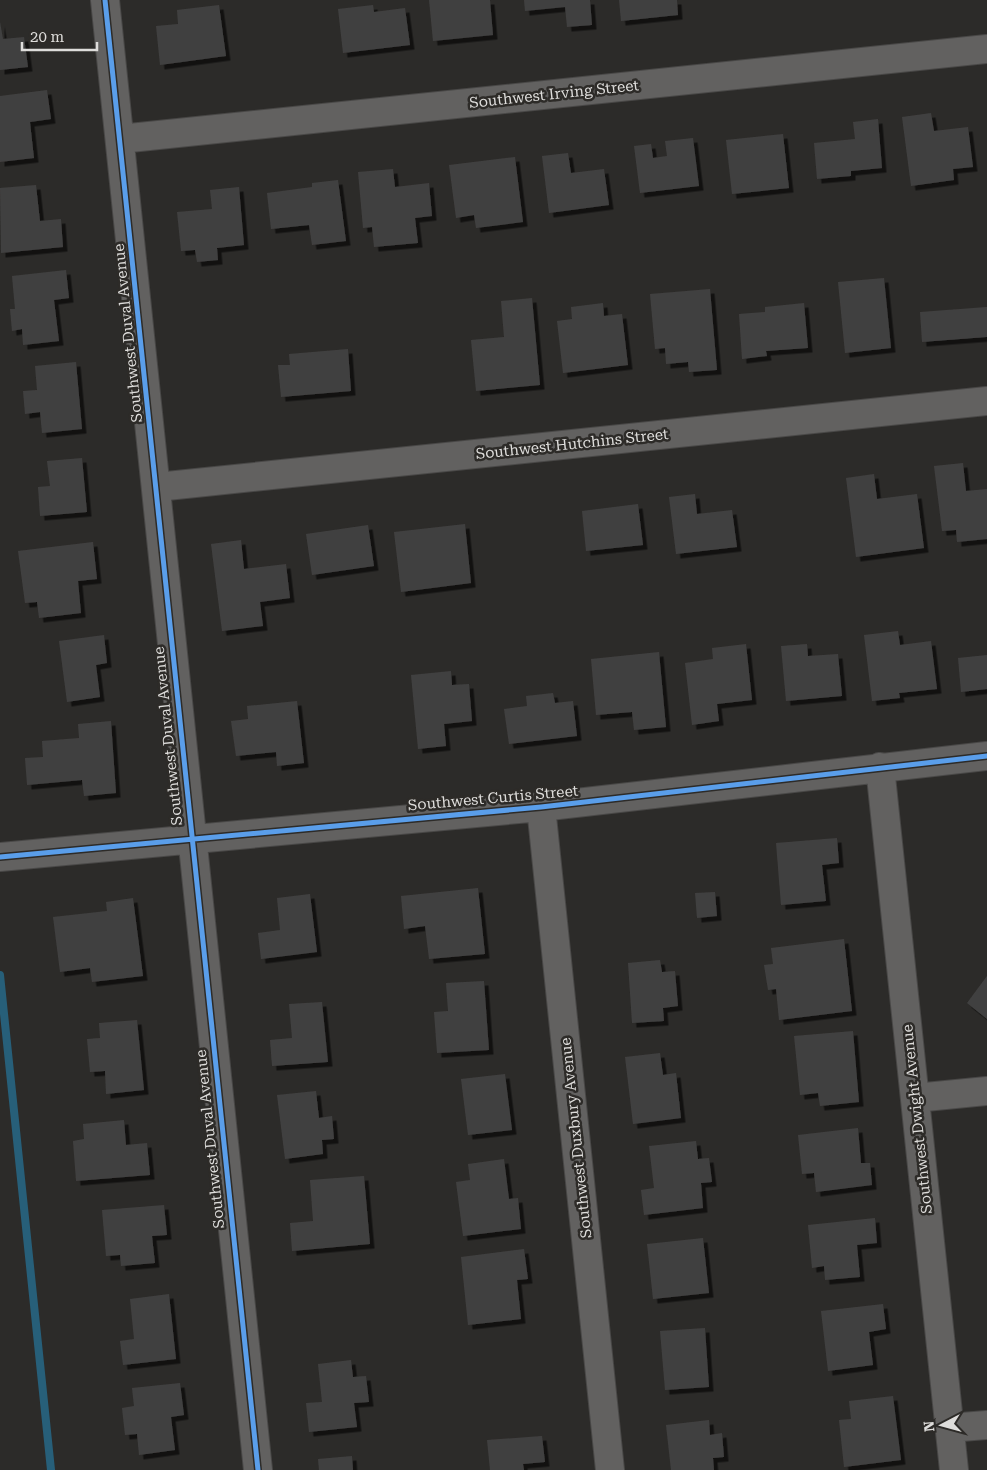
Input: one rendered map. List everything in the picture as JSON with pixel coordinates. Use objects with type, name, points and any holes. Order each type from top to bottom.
[{"type":"street","name":"Southwest Duval Avenue","points":[[105,0],[258,1470]]},
{"type":"street","name":"Southwest Irving Street","points":[[120,139],[987,49]]},
{"type":"street","name":"Southwest Hutchins Street","points":[[157,487],[987,401]]},
{"type":"street","name":"Southwest Curtis Street","points":[[0,856],[541,807],[987,756]]},
{"type":"street","name":"Southwest Dwight Avenue","points":[[880,767],[954,1470]]},
{"type":"street","name":"Southwest Duxbury Avenue","points":[[541,807],[610,1470]]},
{"type":"street","points":[[915,1098],[987,1091]]},
{"type":"street","points":[[949,1428],[987,1425]]},
{"type":"building","points":[[429,0],[490,0],[493,35],[433,41]]},
{"type":"building","points":[[524,0],[590,0],[592,25],[567,27],[565,7],[525,11]]},
{"type":"building","points":[[619,0],[677,0],[678,15],[621,21]]},
{"type":"building","points":[[219,5],[226,56],[160,65],[156,26],[178,24],[177,10]]},
{"type":"building","points":[[373,5],[374,12],[405,8],[410,45],[343,53],[338,9]]},
{"type":"building","points":[[0,22],[3,39],[24,37],[28,67],[0,70]]},
{"type":"building","points":[[47,90],[51,119],[30,122],[34,158],[0,162],[0,96]]},
{"type":"building","points":[[931,113],[934,131],[968,127],[973,167],[953,169],[954,180],[911,186],[902,117]]},
{"type":"building","points":[[878,119],[882,168],[851,171],[851,176],[817,179],[814,143],[855,139],[853,122]]},
{"type":"building","points":[[783,134],[789,188],[732,194],[726,140]]},
{"type":"building","points":[[693,138],[699,186],[640,193],[634,146],[651,144],[653,158],[667,156],[665,141]]},
{"type":"building","points":[[568,153],[571,173],[604,169],[609,205],[549,213],[542,156]]},
{"type":"building","points":[[515,157],[523,222],[476,228],[474,215],[456,218],[449,165]]},
{"type":"building","points":[[393,169],[395,187],[429,183],[432,216],[415,218],[418,243],[374,247],[372,227],[363,228],[358,172]]},
{"type":"building","points":[[338,180],[346,241],[312,245],[309,225],[271,229],[267,193],[312,187],[312,183]]},
{"type":"building","points":[[36,185],[40,221],[61,219],[63,247],[1,253],[0,188]]},
{"type":"building","points":[[239,187],[244,245],[217,248],[218,260],[197,262],[195,250],[181,251],[177,212],[212,209],[210,190]]},
{"type":"building","points":[[66,270],[69,298],[54,300],[59,341],[23,345],[22,329],[12,331],[10,309],[15,309],[12,276]]},
{"type":"building","points":[[884,278],[891,348],[845,353],[838,282]]},
{"type":"building","points":[[710,289],[717,370],[689,372],[688,362],[666,364],[665,348],[655,349],[650,294]]},
{"type":"building","points":[[532,298],[540,385],[476,391],[471,340],[504,337],[501,301]]},
{"type":"building","points":[[603,303],[604,316],[622,314],[628,365],[563,373],[557,321],[572,319],[571,307]]},
{"type":"building","points":[[804,303],[808,348],[766,351],[767,356],[742,359],[739,314],[765,312],[765,307]]},
{"type":"building","points":[[987,307],[987,337],[922,342],[920,312]]},
{"type":"building","points":[[348,349],[351,391],[281,397],[278,365],[290,365],[289,354]]},
{"type":"building","points":[[76,362],[82,429],[42,433],[40,412],[25,414],[23,391],[37,390],[35,366]]},
{"type":"building","points":[[82,458],[87,512],[40,516],[38,487],[50,486],[47,461]]},
{"type":"building","points":[[963,463],[966,491],[987,489],[987,539],[957,542],[956,530],[942,531],[934,466]]},
{"type":"building","points":[[874,474],[877,499],[917,494],[924,548],[856,557],[846,478]]},
{"type":"building","points":[[695,494],[697,514],[732,510],[737,547],[676,554],[669,497]]},
{"type":"building","points":[[638,504],[643,545],[586,551],[582,511]]},
{"type":"building","points":[[465,524],[471,583],[401,592],[394,532]]},
{"type":"building","points":[[368,525],[374,566],[312,575],[306,534]]},
{"type":"building","points":[[241,540],[244,569],[286,564],[290,598],[260,602],[263,626],[222,631],[211,544]]},
{"type":"building","points":[[93,542],[97,579],[78,581],[81,613],[39,618],[37,602],[25,603],[18,551]]},
{"type":"building","points":[[898,631],[900,645],[931,641],[937,689],[899,693],[900,698],[872,701],[864,635]]},
{"type":"building","points":[[104,635],[107,663],[96,665],[100,697],[67,702],[59,641]]},
{"type":"building","points":[[746,644],[752,700],[717,704],[719,721],[692,725],[685,663],[713,659],[712,648]]},
{"type":"building","points":[[807,644],[808,656],[838,654],[842,696],[786,701],[781,646]]},
{"type":"building","points":[[659,652],[666,727],[634,730],[632,712],[596,715],[591,659]]},
{"type":"building","points":[[987,655],[987,689],[961,692],[958,658]]},
{"type":"building","points":[[451,671],[452,685],[469,684],[472,721],[444,724],[446,746],[418,749],[411,675]]},
{"type":"building","points":[[553,693],[555,703],[573,701],[577,736],[509,744],[504,709],[527,706],[526,696]]},
{"type":"building","points":[[297,701],[304,763],[277,766],[276,752],[236,756],[231,721],[248,719],[247,706]]},
{"type":"building","points":[[111,721],[116,793],[84,796],[82,780],[27,785],[25,758],[43,757],[42,741],[79,738],[78,724]]},
{"type":"building","points":[[837,838],[839,863],[822,865],[826,901],[781,905],[776,843]]},
{"type":"building","points":[[478,888],[485,954],[429,959],[425,926],[404,929],[401,896]]},
{"type":"building","points":[[715,892],[717,916],[697,918],[695,893]]},
{"type":"building","points":[[310,894],[317,952],[261,959],[258,933],[280,930],[277,898]]},
{"type":"building","points":[[133,898],[143,976],[92,982],[90,968],[60,972],[53,917],[107,911],[106,902]]},
{"type":"building","points":[[844,939],[852,1011],[779,1020],[776,989],[768,990],[764,965],[773,964],[771,948]]},
{"type":"building","points":[[660,960],[662,972],[675,971],[678,1006],[663,1008],[664,1021],[632,1023],[628,963]]},
{"type":"building","points":[[987,976],[987,1019],[967,1003]]},
{"type":"building","points":[[484,981],[489,1050],[437,1053],[434,1012],[448,1011],[446,983]]},
{"type":"building","points":[[322,1002],[328,1062],[272,1066],[270,1040],[292,1038],[289,1004]]},
{"type":"building","points":[[137,1020],[144,1090],[106,1094],[105,1071],[90,1072],[87,1039],[100,1038],[99,1023]]},
{"type":"building","points":[[853,1031],[859,1102],[820,1106],[818,1093],[800,1095],[794,1036]]},
{"type":"building","points":[[660,1053],[663,1075],[676,1073],[681,1118],[633,1124],[625,1057]]},
{"type":"building","points":[[505,1074],[512,1130],[468,1135],[461,1079]]},
{"type":"building","points":[[316,1091],[319,1118],[332,1116],[334,1139],[322,1140],[323,1154],[285,1159],[277,1095]]},
{"type":"building","points":[[124,1120],[126,1145],[147,1143],[150,1175],[76,1181],[73,1141],[84,1139],[83,1124]]},
{"type":"building","points":[[858,1128],[861,1163],[870,1163],[872,1185],[816,1192],[814,1173],[802,1174],[798,1135]]},
{"type":"building","points":[[696,1141],[698,1159],[709,1158],[712,1182],[701,1183],[703,1208],[644,1215],[641,1190],[654,1188],[649,1146]]},
{"type":"building","points":[[504,1159],[509,1199],[518,1198],[521,1229],[463,1236],[456,1182],[470,1180],[468,1164]]},
{"type":"building","points":[[364,1176],[370,1244],[292,1251],[290,1223],[313,1221],[310,1180]]},
{"type":"building","points":[[164,1205],[167,1235],[152,1236],[155,1263],[121,1266],[120,1255],[106,1256],[102,1210]]},
{"type":"building","points":[[875,1218],[877,1243],[857,1245],[860,1277],[825,1280],[824,1266],[812,1268],[808,1225]]},
{"type":"building","points":[[703,1238],[709,1293],[653,1299],[647,1244]]},
{"type":"building","points":[[524,1249],[528,1279],[517,1280],[521,1319],[468,1325],[461,1257]]},
{"type":"building","points":[[169,1294],[176,1359],[123,1365],[120,1341],[134,1339],[130,1299]]},
{"type":"building","points":[[883,1304],[886,1329],[869,1332],[873,1365],[828,1371],[821,1311]]},
{"type":"building","points":[[705,1328],[709,1387],[665,1390],[660,1331]]},
{"type":"building","points":[[351,1360],[353,1377],[366,1376],[369,1402],[354,1403],[357,1427],[309,1432],[306,1403],[322,1402],[318,1364]]},
{"type":"building","points":[[180,1383],[184,1415],[171,1417],[175,1450],[139,1455],[137,1434],[125,1435],[122,1408],[134,1406],[132,1388]]},
{"type":"building","points":[[893,1396],[901,1460],[844,1467],[839,1420],[851,1419],[849,1401]]},
{"type":"building","points":[[709,1420],[710,1435],[722,1433],[724,1457],[713,1458],[714,1470],[671,1470],[666,1425]]},
{"type":"building","points":[[542,1436],[545,1462],[523,1464],[524,1470],[490,1470],[487,1440]]},
{"type":"building","points":[[352,1456],[353,1470],[319,1470],[318,1459]]},
{"type":"waterway","points":[[0,975],[51,1470]]},
{"type":"cycle path","points":[[105,0],[258,1470]]},
{"type":"cycle path","points":[[0,857],[541,807],[987,756]]}]
